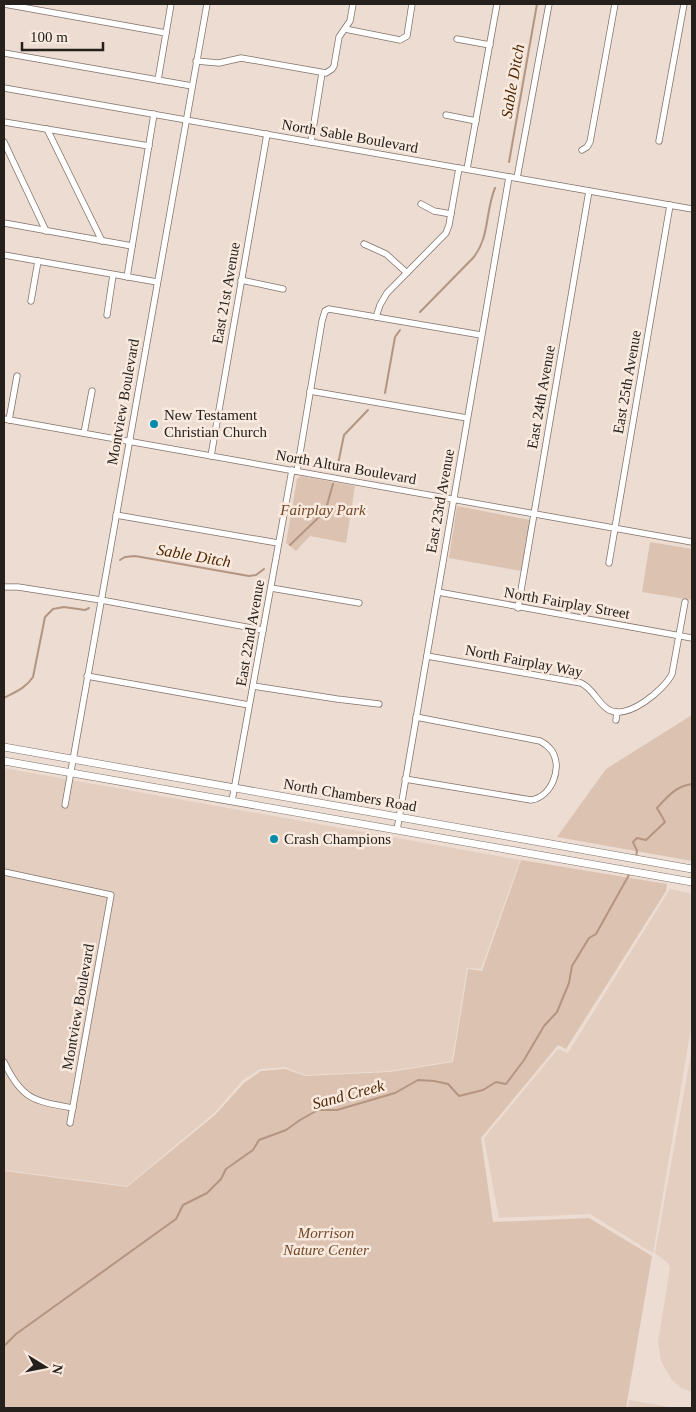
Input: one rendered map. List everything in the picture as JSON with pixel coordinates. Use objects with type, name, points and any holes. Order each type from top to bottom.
[{"type":"main road","name":"North Chambers Road","points":[[4,747],[692,869]]},
{"type":"main road","name":"North Chambers Road","points":[[4,761],[692,882]]},
{"type":"street","points":[[4,4],[166,33]]},
{"type":"street","points":[[158,80],[171,4]]},
{"type":"street","name":"Montview Boulevard","points":[[65,805],[206,4]]},
{"type":"street","points":[[196,61],[219,63],[241,58],[322,73],[329,72],[334,66],[339,37],[350,21],[353,4]]},
{"type":"street","points":[[346,29],[400,40],[406,36],[412,4]]},
{"type":"street","points":[[467,170],[497,4]]},
{"type":"street","points":[[518,178],[549,4]]},
{"type":"street","points":[[582,150],[590,142],[615,4]]},
{"type":"street","points":[[659,141],[684,4]]},
{"type":"street","points":[[457,40],[490,45]]},
{"type":"street","points":[[4,53],[192,86]]},
{"type":"street","points":[[311,142],[322,73]]},
{"type":"street","name":"North Sable Boulevard","points":[[4,88],[692,209]]},
{"type":"street","points":[[127,277],[154,114]]},
{"type":"street","points":[[446,116],[476,121]]},
{"type":"street","points":[[4,122],[149,146]]},
{"type":"street","points":[[47,129],[102,241]]},
{"type":"street","name":"East 21st Avenue","points":[[211,456],[267,134]]},
{"type":"street","points":[[4,142],[46,231]]},
{"type":"street","points":[[459,168],[446,233],[383,298],[376,317],[481,336]]},
{"type":"street","name":"East 23rd Avenue","points":[[397,830],[508,177]]},
{"type":"street","name":"East 24th Avenue","points":[[518,608],[589,191]]},
{"type":"street","points":[[421,204],[434,211],[451,214]]},
{"type":"street","name":"East 25th Avenue","points":[[609,563],[670,205]]},
{"type":"street","points":[[4,223],[132,246]]},
{"type":"street","points":[[364,244],[390,257],[407,273]]},
{"type":"street","points":[[4,255],[157,282]]},
{"type":"street","points":[[31,301],[38,261]]},
{"type":"street","points":[[107,315],[112,275]]},
{"type":"street","points":[[241,280],[283,289]]},
{"type":"street","name":"East 22nd Avenue","points":[[232,801],[278,543],[310,391],[324,313],[327,310],[376,317]]},
{"type":"street","name":"North Altura Boulevard","points":[[17,376],[6,420],[692,542]]},
{"type":"street","points":[[84,433],[92,391]]},
{"type":"street","points":[[310,391],[467,418]]},
{"type":"street","points":[[116,515],[278,543]]},
{"type":"street","points":[[4,587],[18,587],[101,600],[263,630]]},
{"type":"street","points":[[271,588],[359,603]]},
{"type":"street","name":"North Fairplay Street","points":[[438,592],[692,638]]},
{"type":"street","points":[[616,720],[617,712],[629,711],[660,690],[672,674],[685,602]]},
{"type":"street","name":"North Fairplay Way","points":[[427,656],[581,683],[591,689],[605,707],[617,712]]},
{"type":"street","points":[[87,676],[249,705]]},
{"type":"street","points":[[253,686],[379,704]]},
{"type":"street","points":[[405,779],[531,800],[540,798],[548,791],[556,764],[554,755],[546,744],[540,740],[416,717]]},
{"type":"street","name":"Montview Boulevard","points":[[4,872],[111,895],[70,1123]]},
{"type":"street","points":[[4,1062],[14,1082],[26,1095],[46,1103],[73,1108]]},
{"type":"shaded area","points":[[4,768],[520,860],[481,969],[467,968],[452,1061],[390,1071],[305,1075],[285,1067],[260,1069],[243,1080],[214,1113],[127,1186],[4,1170]]},
{"type":"shaded area","points":[[670,889],[692,894],[692,1022],[653,1253],[590,1214],[499,1218],[484,1138],[558,1049],[568,1053]]},
{"type":"shaded area","points":[[692,1048],[692,1392],[681,1388],[672,1380],[661,1361],[658,1342],[670,1268],[668,1263],[655,1253]]},
{"type":"shaded area","points":[[629,1400],[675,1408],[628,1408]]},
{"type":"green space","name":"Fairplay Park","points":[[301,476],[355,486],[346,543],[310,536],[296,551],[286,543],[297,479]]},
{"type":"green space","points":[[457,506],[530,520],[521,571],[449,558]]},
{"type":"green space","points":[[650,542],[692,549],[692,600],[642,592]]},
{"type":"green space","points":[[692,715],[692,861],[557,837],[606,769]]},
{"type":"green space","name":"Morrison Nature Center","points":[[521,860],[667,884],[666,891],[566,1049],[558,1045],[481,1138],[493,1222],[589,1218],[652,1256],[626,1408],[4,1408],[4,1171],[127,1187],[215,1115],[244,1083],[261,1071],[285,1069],[305,1076],[390,1072],[453,1062],[468,969],[482,971]]},
{"type":"waterway","name":"Sable Ditch","points":[[509,162],[537,4]]},
{"type":"waterway","name":"Sable Ditch","points":[[420,312],[473,258],[478,250],[485,233],[495,188]]},
{"type":"waterway","name":"Sable Ditch","points":[[385,393],[395,337],[400,330]]},
{"type":"waterway","name":"Sable Ditch","points":[[337,469],[344,435],[368,410]]},
{"type":"waterway","name":"Sable Ditch","points":[[290,545],[320,516],[327,505],[333,484]]},
{"type":"waterway","name":"Sable Ditch","points":[[120,560],[125,557],[135,556],[249,576],[256,575],[264,569]]},
{"type":"waterway","name":"Sable Ditch","points":[[4,698],[24,687],[33,677],[45,617],[53,609],[64,607],[85,610],[89,608]]},
{"type":"waterway","name":"Sand Creek","points":[[636,857],[637,851],[633,842],[637,838],[646,840],[665,822],[657,808],[677,789],[692,784]]},
{"type":"waterway","name":"Sand Creek","points":[[4,1346],[16,1334],[176,1219],[183,1205],[207,1193],[221,1179],[226,1169],[253,1150],[259,1140],[286,1130],[318,1110],[337,1110],[395,1093],[418,1080],[448,1084],[459,1096],[483,1090],[496,1082],[506,1084],[524,1060],[544,1026],[557,1012],[569,983],[572,966],[589,938],[596,934],[630,873]]},
{"type":"place","name":"New Testament Christian Church","points":[[154,424]]},
{"type":"place","name":"Crash Champions","points":[[274,839]]}]
